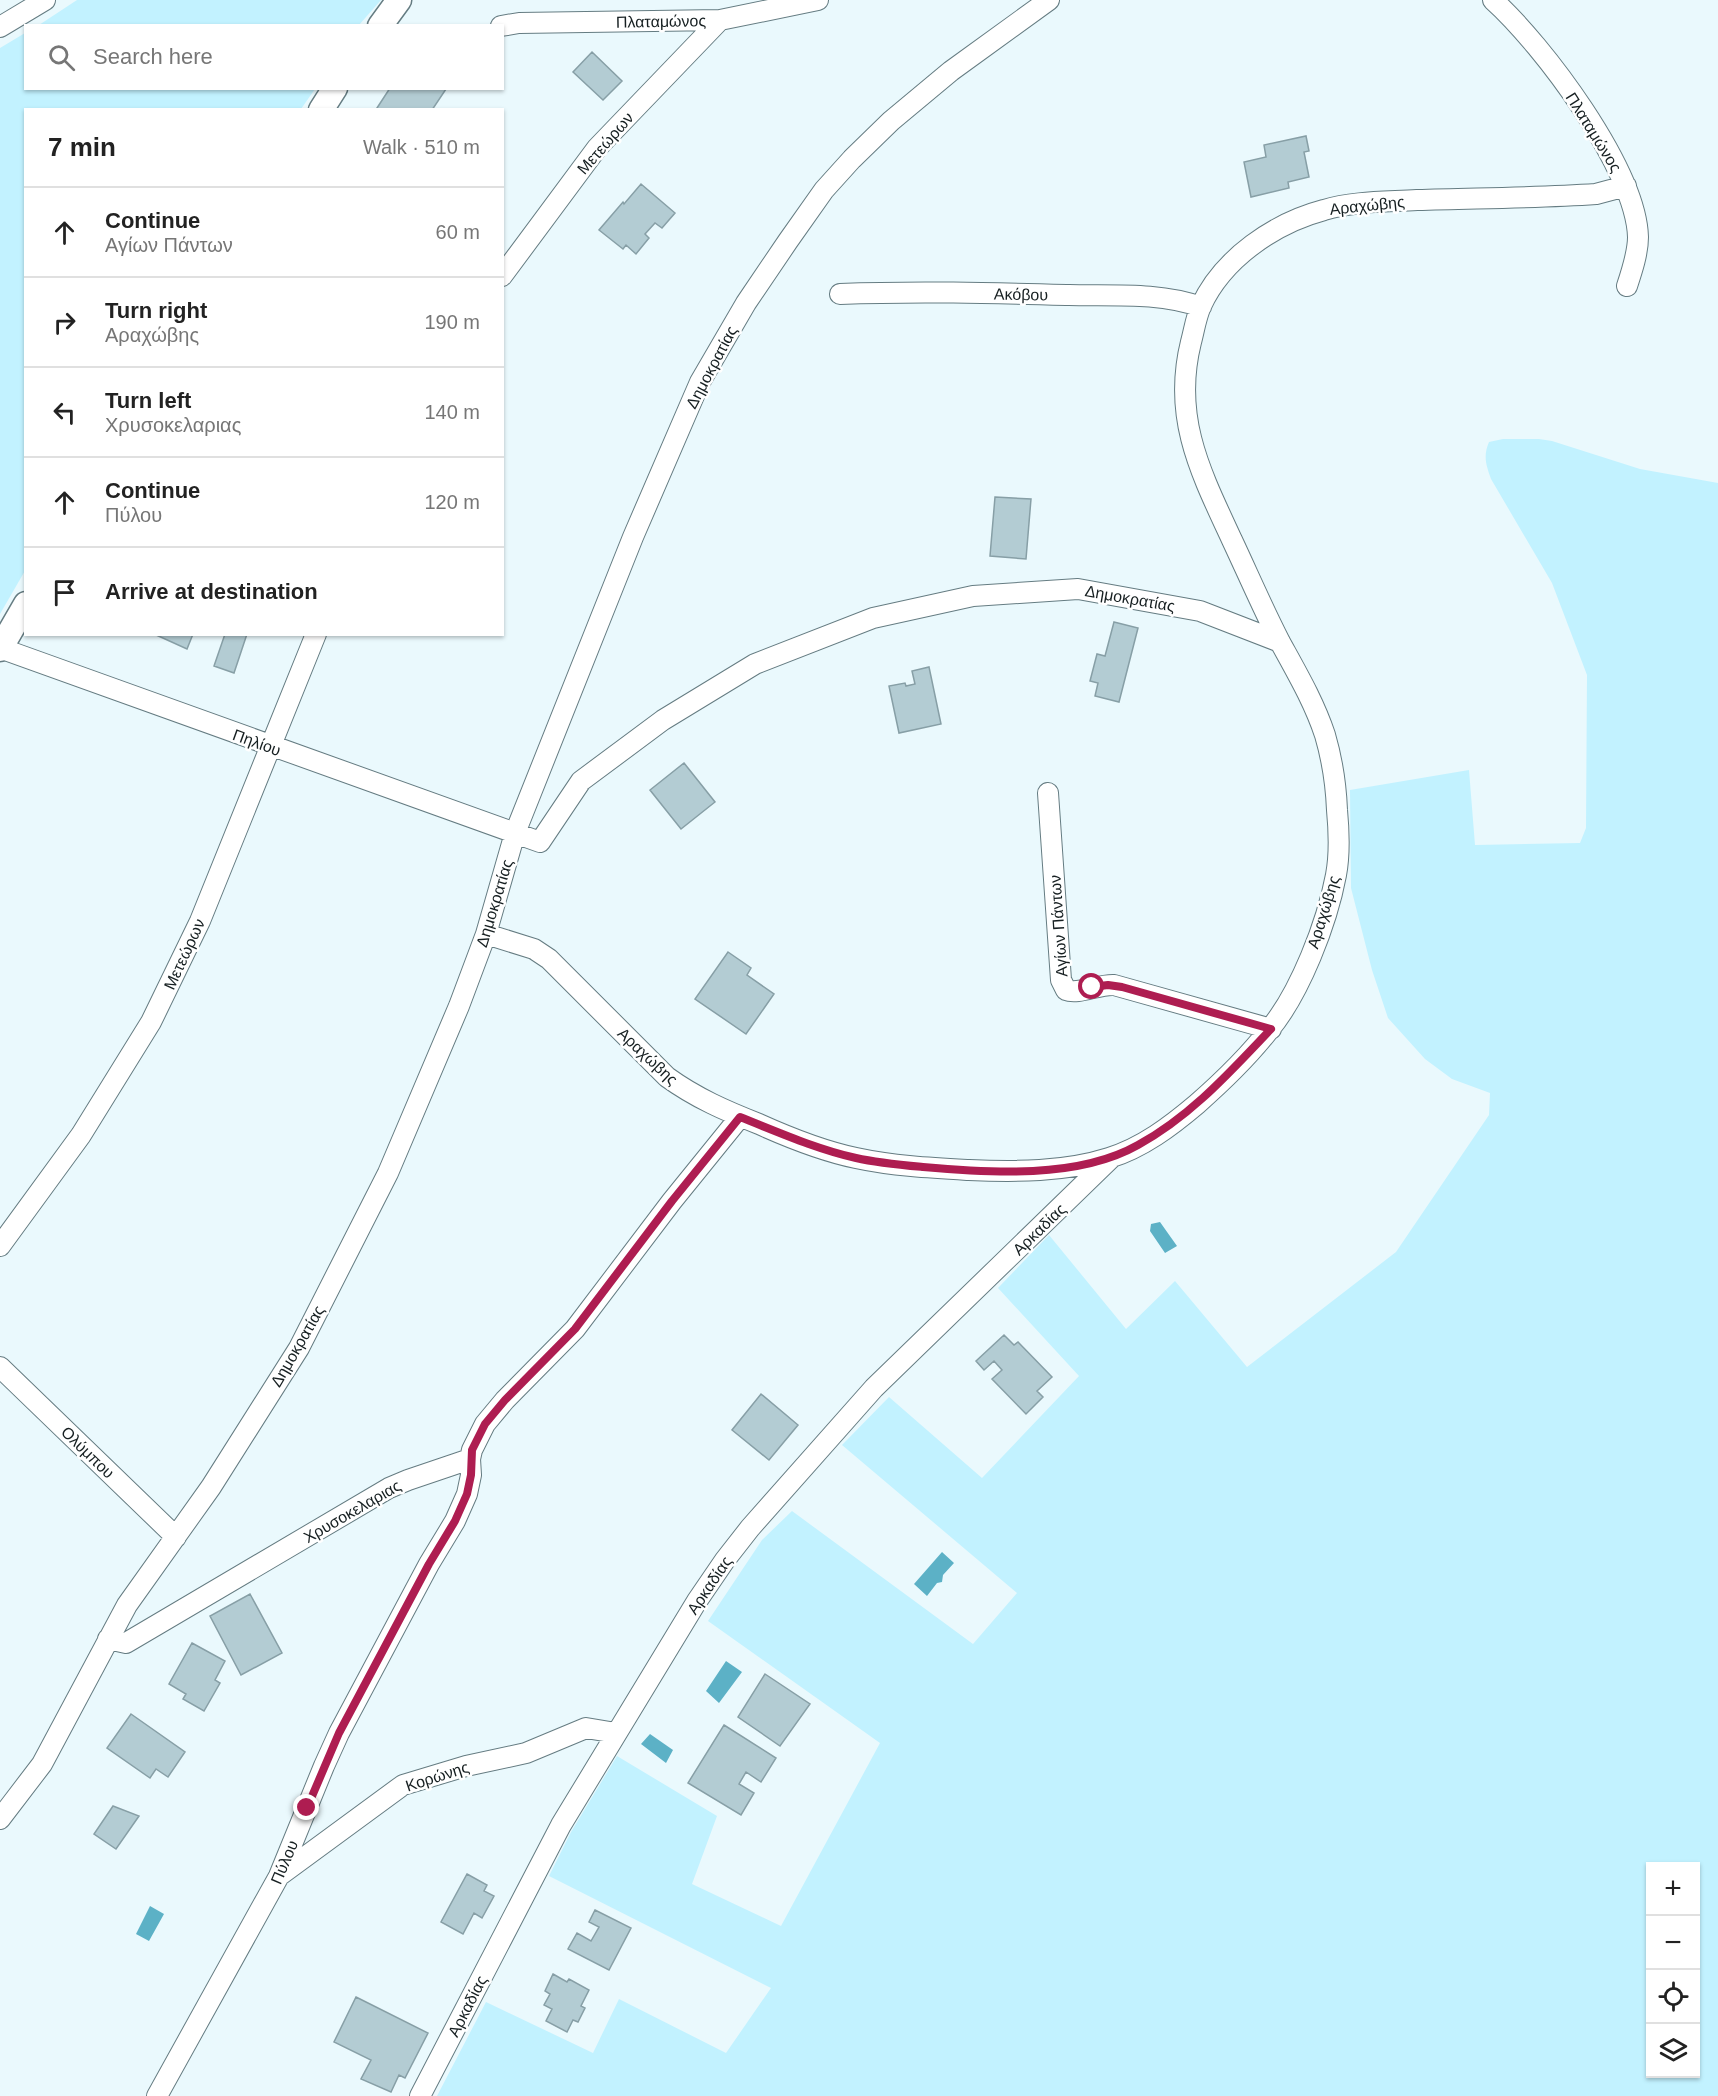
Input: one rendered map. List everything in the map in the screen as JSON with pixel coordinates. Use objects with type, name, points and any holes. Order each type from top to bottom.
[{"type":"street","points":[[0,27],[45,0]]},
{"type":"street","points":[[381,24],[399,0]]},
{"type":"street","name":"Πλαταμώνος","points":[[504,26],[519,23],[720,20],[818,0]]},
{"type":"street","name":"Δημοκρατίας","points":[[0,1819],[42,1764],[108,1639],[137,1591],[176,1537],[299,1348],[388,1173],[459,1006],[486,934],[515,833],[633,537],[700,382],[746,303],[824,190],[852,159],[891,121],[951,71],[1049,0]]},
{"type":"street","name":"Πλαταμώνος","points":[[1493,0],[1513,20],[1572,94],[1596,129],[1626,186],[1635,215],[1638,237],[1628,286]]},
{"type":"street","name":"Μετεώρων","points":[[504,273],[597,148],[720,20]]},
{"type":"street","points":[[322,108],[334,90]]},
{"type":"street","name":"Αραχώβης","points":[[486,934],[534,949],[549,960],[667,1077],[703,1101],[833,1152],[859,1159],[903,1165],[996,1171],[1085,1164],[1111,1158],[1137,1146],[1184,1115],[1215,1088],[1271,1029],[1289,999],[1319,933],[1336,875],[1339,837],[1336,792],[1326,740],[1310,698],[1280,642],[1201,474],[1190,438],[1185,412],[1186,363],[1201,307],[1220,276],[1245,251],[1273,231],[1302,217],[1327,209],[1376,202],[1596,194],[1626,186]]},
{"type":"street","name":"Ακόβου","points":[[840,294],[911,291],[1142,297],[1187,302],[1201,307]]},
{"type":"street","name":"Δημοκρατίας","points":[[515,833],[540,842],[581,781],[663,720],[755,664],[873,618],[973,596],[1078,588],[1200,611],[1280,642]]},
{"type":"street","points":[[0,648],[24,607]]},
{"type":"street","name":"Μετεώρων","points":[[0,1246],[81,1135],[151,1022],[200,921],[315,636]]},
{"type":"street","name":"Πηλίου","points":[[0,648],[515,833]]},
{"type":"street","name":"Αγίων Πάντων","points":[[1048,794],[1061,980],[1066,990],[1073,992],[1102,985],[1114,985],[1271,1029]]},
{"type":"street","points":[[470,1459],[485,1424],[505,1400],[575,1329],[672,1201],[740,1117]]},
{"type":"street","name":"Αρκαδίας","points":[[420,2096],[561,1825],[697,1601],[750,1528],[874,1388],[1111,1158]]},
{"type":"street","name":"Ολύμπου","points":[[0,1367],[176,1537]]},
{"type":"street","name":"Χρυσοκελαριας","points":[[108,1639],[126,1643],[389,1488],[470,1459]]},
{"type":"street","name":"Πύλου","points":[[157,2096],[279,1876],[339,1733],[429,1564],[455,1521],[467,1494],[471,1475],[470,1459]]},
{"type":"street","name":"Κορώνης","points":[[279,1876],[403,1785],[466,1766],[526,1753],[586,1728],[616,1733]]},
{"type":"shaded area","points":[[77,0],[381,0],[360,24],[41,24]]},
{"type":"shaded area","points":[[24,34],[24,90],[314,90],[302,108],[24,108],[24,572],[0,614],[0,48]]},
{"type":"shaded area","points":[[1503,439],[1539,439],[1640,469],[1718,483],[1718,2096],[437,2096],[486,2002],[593,2053],[619,1999],[726,2053],[771,1988],[549,1876],[571,1832],[617,1756],[717,1816],[692,1884],[781,1926],[880,1743],[708,1621],[762,1540],[792,1511],[973,1644],[1017,1593],[842,1445],[889,1397],[982,1478],[1079,1376],[998,1288],[1049,1235],[1126,1329],[1175,1281],[1247,1367],[1396,1252],[1489,1115],[1490,1093],[1452,1079],[1425,1059],[1388,1018],[1372,970],[1351,888],[1350,790],[1469,770],[1475,845],[1580,843],[1586,828],[1587,675],[1552,583],[1491,479],[1486,452],[1489,442]]},
{"type":"shaded area","points":[[1160,1222],[1177,1246],[1165,1253],[1150,1231],[1151,1224]]},
{"type":"shaded area","points":[[942,1552],[954,1563],[943,1575],[942,1582],[937,1583],[927,1596],[914,1584]]},
{"type":"shaded area","points":[[726,1661],[742,1672],[719,1703],[706,1691]]},
{"type":"shaded area","points":[[650,1734],[673,1750],[666,1763],[641,1744]]},
{"type":"shaded area","points":[[150,1906],[164,1914],[149,1941],[136,1934]]},
{"type":"building","points":[[592,52],[622,81],[603,100],[573,72]]},
{"type":"building","points":[[389,90],[445,90],[433,108],[377,108]]},
{"type":"building","points":[[1306,136],[1309,151],[1304,152],[1309,177],[1288,182],[1289,188],[1251,197],[1244,162],[1266,157],[1264,145]]},
{"type":"building","points":[[641,184],[675,213],[662,228],[655,223],[645,234],[649,238],[636,254],[626,245],[623,249],[599,230]]},
{"type":"building","points":[[995,497],[1031,499],[1026,559],[990,556]]},
{"type":"building","points":[[1114,622],[1138,628],[1119,702],[1095,696],[1098,683],[1090,681],[1097,654],[1105,656]]},
{"type":"building","points":[[158,636],[192,636],[187,649]]},
{"type":"building","points":[[224,636],[246,636],[234,673],[214,666]]},
{"type":"building","points":[[929,667],[941,724],[899,733],[889,686],[915,684],[912,671]]},
{"type":"building","points":[[684,763],[715,802],[681,829],[650,790]]},
{"type":"building","points":[[728,952],[751,968],[747,975],[774,994],[746,1034],[695,999]]},
{"type":"building","points":[[1004,1335],[1014,1345],[1018,1342],[1052,1377],[1037,1391],[1043,1397],[1026,1414],[992,1379],[1002,1370],[994,1361],[984,1370],[976,1361]]},
{"type":"building","points":[[761,1394],[798,1425],[769,1460],[732,1430]]},
{"type":"building","points":[[250,1594],[282,1653],[241,1675],[210,1616]]},
{"type":"building","points":[[192,1643],[225,1661],[215,1680],[220,1683],[204,1711],[183,1699],[186,1694],[169,1684]]},
{"type":"building","points":[[765,1674],[810,1704],[780,1746],[738,1717]]},
{"type":"building","points":[[131,1714],[185,1752],[168,1777],[156,1769],[150,1778],[107,1748]]},
{"type":"building","points":[[724,1725],[776,1758],[761,1782],[746,1772],[739,1784],[754,1793],[741,1815],[688,1783]]},
{"type":"building","points":[[113,1806],[139,1816],[116,1849],[94,1834]]},
{"type":"building","points":[[467,1874],[487,1885],[484,1891],[494,1896],[482,1918],[474,1913],[463,1934],[441,1922]]},
{"type":"building","points":[[595,1910],[631,1928],[609,1970],[568,1949],[577,1933],[591,1941],[599,1927],[589,1922]]},
{"type":"building","points":[[553,1974],[567,1982],[569,1979],[589,1990],[581,2006],[585,2008],[578,2022],[573,2020],[567,2032],[546,2021],[552,2009],[544,2005],[550,1994],[545,1991]]},
{"type":"building","points":[[356,1997],[428,2033],[405,2078],[399,2075],[391,2092],[361,2079],[371,2060],[334,2042]]},
{"type":"route","points":[[307,1808],[339,1733],[429,1564],[455,1521],[467,1494],[471,1475],[472,1450],[485,1424],[505,1400],[582,1321],[598,1296],[740,1117],[821,1149],[880,1162],[996,1171],[1085,1164],[1111,1158],[1137,1146],[1184,1115],[1215,1088],[1271,1029],[1122,987],[1102,985],[1092,987]]}]
